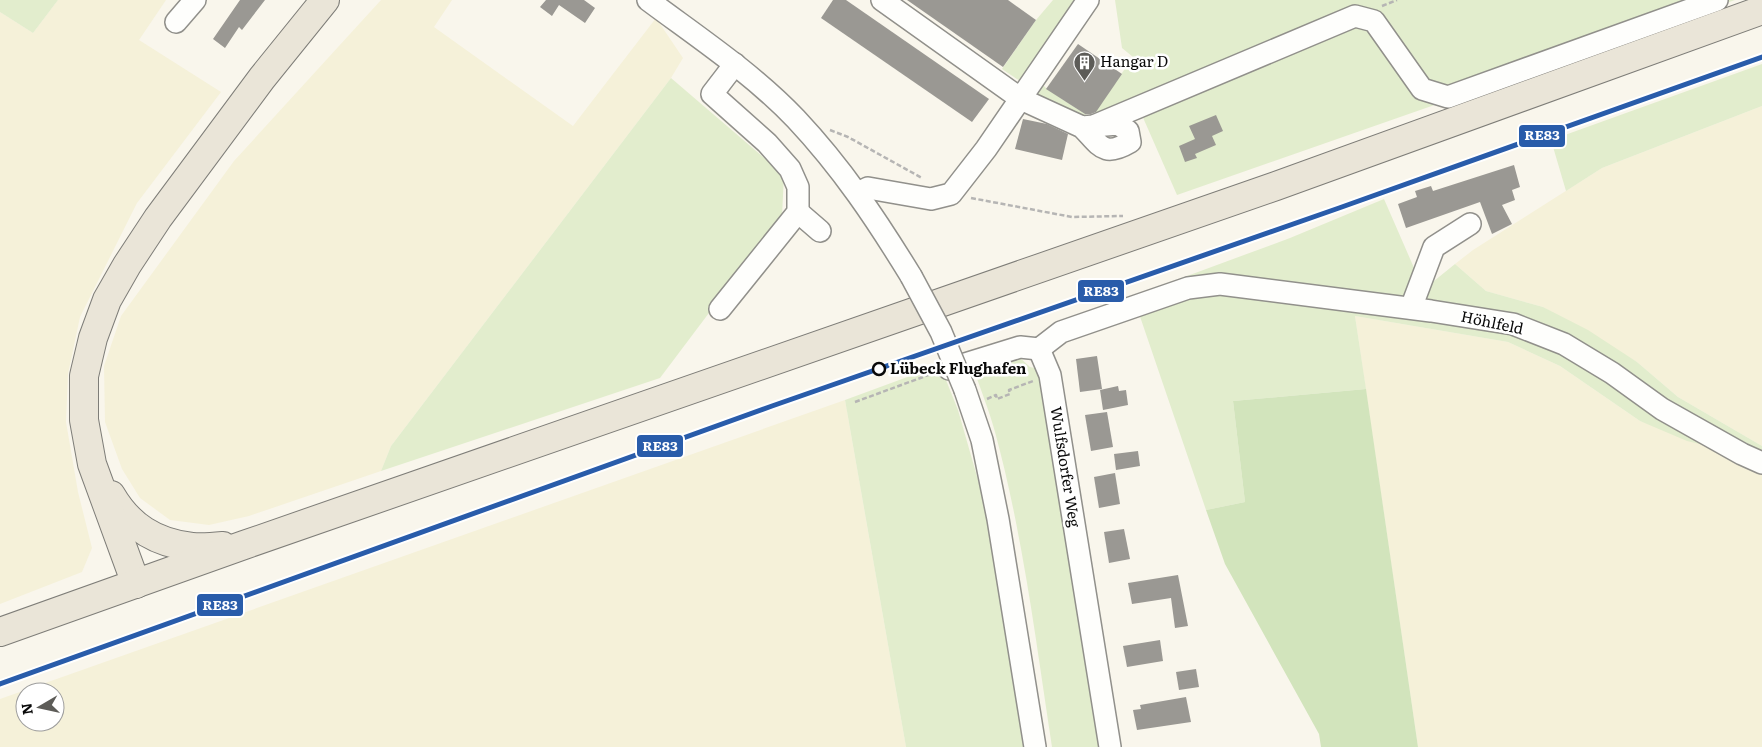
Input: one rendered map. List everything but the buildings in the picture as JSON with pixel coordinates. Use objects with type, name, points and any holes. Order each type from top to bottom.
[{"type":"main road","points":[[136,584],[92,464],[84,420],[84,376],[93,338],[106,300],[158,218],[262,78],[325,0]]},
{"type":"main road","points":[[0,632],[244,545],[1276,186],[1762,10]]},
{"type":"main road","points":[[92,464],[120,511],[140,529],[160,541],[193,548],[244,545]]},
{"type":"street","points":[[176,22],[195,0]]},
{"type":"street","points":[[648,0],[735,64],[795,118],[858,193],[911,276],[941,332],[973,396],[998,519],[1035,747]]},
{"type":"street","points":[[882,0],[1021,99],[1089,126],[1355,16],[1374,21],[1422,89],[1448,97],[1717,0]]},
{"type":"street","points":[[858,193],[868,188],[931,199],[951,194],[986,149],[1088,0]]},
{"type":"street","points":[[720,309],[798,212],[798,187],[790,169],[767,144],[712,94],[735,64]]},
{"type":"street","points":[[798,212],[820,231]]},
{"type":"street","points":[[1411,308],[1434,247],[1470,224]]},
{"type":"street","name":"Höhlfeld","points":[[1039,349],[1061,332],[1188,288],[1220,284],[1411,308],[1513,324],[1564,344],[1612,373],[1662,409],[1742,454],[1762,463]]},
{"type":"street","points":[[950,369],[1020,348],[1039,349]]},
{"type":"street","name":"Wulfsdorfer Weg","points":[[1039,349],[1050,375],[1110,747]]},
{"type":"path","points":[[855,402],[950,369]]},
{"type":"path","points":[[973,396],[996,395],[998,399],[1010,394],[1009,390],[1020,386]]},
{"type":"shaded area","points":[[58,0],[166,0],[139,40],[221,92],[137,203],[80,317],[68,374],[66,422],[78,492],[92,548],[82,572],[0,604],[0,12],[33,33]]},
{"type":"shaded area","points":[[381,0],[452,0],[434,27],[573,126],[656,18],[683,58],[671,78],[391,446],[381,471],[249,516],[209,525],[170,520],[140,498],[122,469],[105,422],[104,366],[121,316],[234,161]]},
{"type":"shaded area","points":[[1762,106],[1762,446],[1678,397],[1637,362],[1543,307],[1486,291],[1455,264],[1473,250],[1602,168]]},
{"type":"shaded area","points":[[1355,316],[1508,342],[1560,366],[1640,421],[1742,454],[1762,463],[1762,747],[1418,747]]},
{"type":"shaded area","points":[[845,400],[906,747],[0,747],[0,699],[15,694],[15,732],[65,732],[65,682],[48,682]]},
{"type":"green space","points":[[0,0],[58,0],[33,33],[0,12]]},
{"type":"green space","points":[[1053,0],[1082,0],[1023,83],[1002,69],[1036,20]]},
{"type":"green space","points":[[1115,0],[1735,0],[1177,195],[1141,113],[1090,121],[1039,99],[1037,92],[1042,84],[1091,118],[1133,57],[1122,48]]},
{"type":"green space","points":[[1762,64],[1762,106],[1602,168],[1566,191],[1551,140]]},
{"type":"green space","points":[[671,78],[784,175],[782,216],[660,378],[381,471],[391,446]]},
{"type":"green space","points":[[1384,199],[1418,277],[1434,281],[1455,264],[1486,291],[1543,307],[1588,330],[1637,362],[1678,397],[1762,446],[1762,463],[1742,454],[1687,441],[1640,421],[1560,366],[1508,342],[1355,316],[1366,389],[1233,401],[1245,502],[1206,510],[1133,296],[1290,238]]},
{"type":"green space","points":[[1018,356],[1030,367],[1039,369],[1103,747],[1052,747],[1028,589],[1005,471],[995,432],[973,367]]},
{"type":"green space","points":[[940,365],[958,410],[992,529],[1025,747],[906,747],[845,400]]},
{"type":"green space","points":[[1366,389],[1418,747],[1321,747],[1319,734],[1225,564],[1206,510],[1245,502],[1233,401]]},
{"type":"transit line","name":"RE83","points":[[0,684],[772,406],[1339,208],[1762,57]]},
{"type":"place","name":"Hangar D","points":[[1084,81]]},
{"type":"place","name":"Lübeck Flughafen","points":[[879,369]]}]
